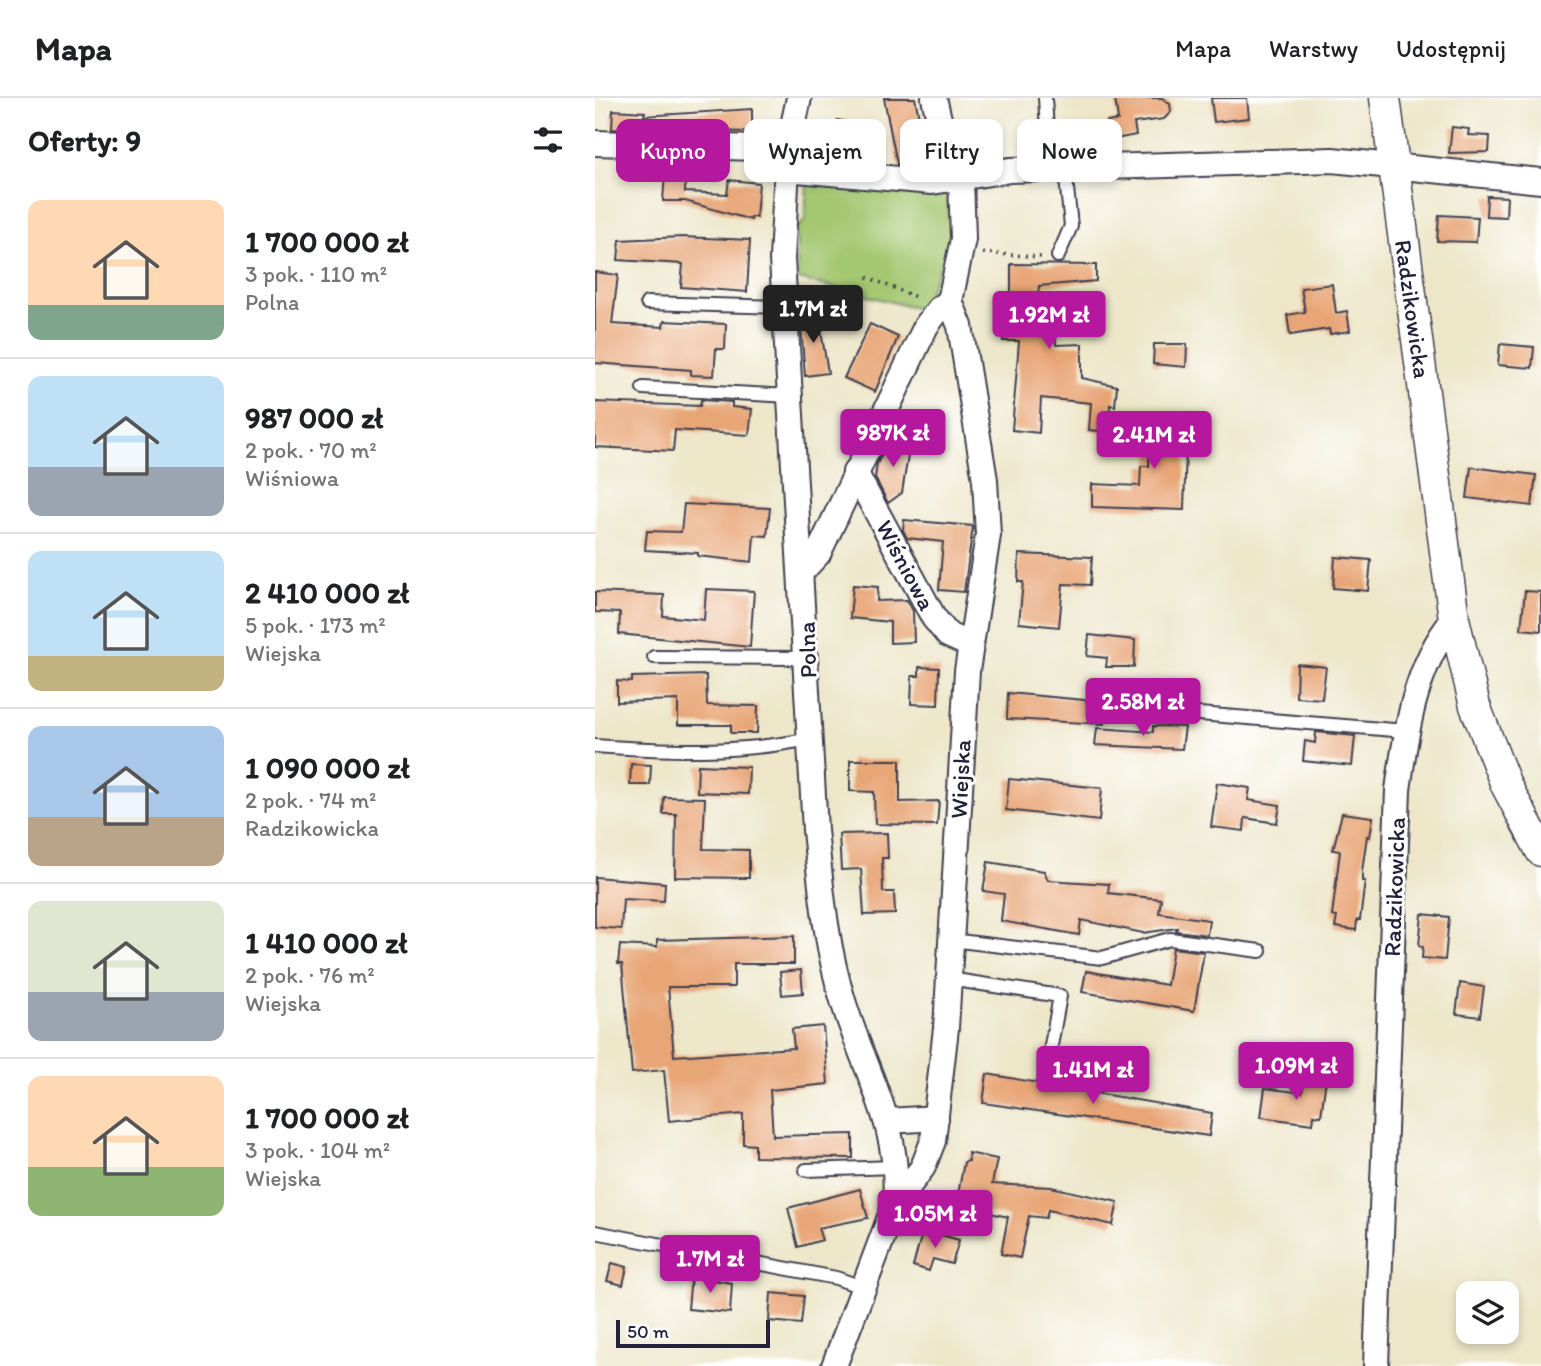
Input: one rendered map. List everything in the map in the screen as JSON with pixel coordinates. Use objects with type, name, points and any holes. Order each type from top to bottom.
[{"type":"street","name":"Polna","points":[[795,119],[799,98]]},
{"type":"street","points":[[934,98],[939,119]]},
{"type":"street","name":"Radzikowicka","points":[[1385,98],[1454,619],[1475,706],[1506,785],[1541,851]]},
{"type":"street","points":[[595,143],[744,155]]},
{"type":"street","points":[[1122,167],[1332,160],[1541,181]]},
{"type":"street","name":"Polna","points":[[786,182],[782,259],[784,307],[803,570],[815,830],[824,907],[843,1003],[889,1121],[895,1167],[895,1205]]},
{"type":"street","points":[[803,570],[818,554],[926,326],[944,305],[961,251],[964,216],[961,182]]},
{"type":"street","name":"Wiejska","points":[[834,1366],[895,1205],[923,1167],[933,1141],[936,1118],[949,979],[971,645],[988,535],[985,480],[960,326],[944,305]]},
{"type":"street","name":"Wiśniowa","points":[[855,472],[934,618],[948,635],[971,645]]},
{"type":"street","name":"Radzikowicka","points":[[1376,1366],[1396,825],[1406,731],[1430,656],[1438,638],[1454,619]]},
{"type":"street","points":[[889,1121],[936,1118]]},
{"type":"lane","points":[[1045,98],[1046,119]]},
{"type":"lane","points":[[1058,256],[1071,226],[1062,182]]},
{"type":"lane","points":[[647,303],[784,307]]},
{"type":"lane","points":[[643,388],[789,396]]},
{"type":"lane","points":[[654,657],[807,658]]},
{"type":"lane","points":[[1187,713],[1406,731]]},
{"type":"lane","points":[[595,746],[706,751],[779,746],[809,739]]},
{"type":"lane","points":[[951,940],[1102,958],[1170,939],[1260,951]]},
{"type":"lane","points":[[949,979],[1060,996],[1046,1073]]},
{"type":"lane","points":[[806,1170],[895,1167]]},
{"type":"lane","points":[[595,1232],[836,1278],[865,1288]]},
{"type":"path","points":[[961,251],[1026,257],[1058,256]]},
{"type":"path","points":[[867,277],[944,305]]},
{"type":"green space","points":[[807,182],[946,193],[952,240],[921,309],[798,279],[796,228],[805,220]]},
{"type":"building","points":[[884,98],[915,98],[919,119],[900,119],[900,164],[897,164]]},
{"type":"building","points":[[1115,98],[1162,98],[1170,104],[1171,112],[1164,119],[1134,123],[1136,135],[1122,138],[1122,119],[1118,119]]},
{"type":"building","points":[[1211,98],[1247,98],[1249,118],[1214,122]]},
{"type":"building","points":[[752,109],[752,119],[744,119],[744,132],[730,132],[730,119],[616,119],[616,129],[612,129],[613,110],[645,112],[644,116]]},
{"type":"building","points":[[1452,127],[1469,129],[1468,135],[1490,136],[1489,152],[1449,153]]},
{"type":"building","points":[[730,180],[759,183],[756,217],[751,217],[751,220],[685,201],[663,201],[664,182],[686,182],[685,192],[727,194]]},
{"type":"building","points":[[1487,196],[1507,197],[1506,217],[1486,216]]},
{"type":"building","points":[[1439,215],[1478,217],[1476,242],[1437,241]]},
{"type":"building","points":[[682,237],[750,240],[747,292],[681,287],[683,264],[618,260],[620,240]]},
{"type":"building","points":[[1011,264],[1096,265],[1096,281],[1039,286],[1036,315],[1055,315],[1056,345],[1082,344],[1082,378],[1117,386],[1115,406],[1110,405],[1108,432],[1089,430],[1091,403],[1041,398],[1039,433],[1012,430],[1019,341],[1003,341],[1003,315],[1011,315]]},
{"type":"building","points":[[595,272],[618,275],[612,324],[663,327],[664,321],[726,324],[725,349],[716,349],[714,376],[691,375],[691,370],[595,363]]},
{"type":"building","points":[[1332,284],[1336,313],[1347,311],[1350,331],[1330,334],[1329,329],[1290,335],[1287,315],[1305,312],[1301,288]]},
{"type":"building","points":[[818,312],[828,373],[805,376],[800,314]]},
{"type":"building","points":[[870,324],[898,337],[875,392],[844,378]]},
{"type":"building","points":[[1154,344],[1187,344],[1186,367],[1153,364]]},
{"type":"building","points":[[1500,344],[1534,347],[1532,368],[1498,365]]},
{"type":"building","points":[[701,400],[732,402],[732,407],[752,409],[749,435],[675,430],[673,451],[595,447],[595,402],[700,406]]},
{"type":"building","points":[[1150,412],[1187,416],[1184,510],[1092,507],[1092,484],[1140,486],[1141,466],[1149,466]]},
{"type":"building","points":[[889,440],[910,443],[902,493],[888,503],[875,478],[877,464]]},
{"type":"building","points":[[1471,467],[1536,475],[1532,506],[1467,498]]},
{"type":"building","points":[[684,504],[770,508],[767,536],[754,535],[752,562],[698,556],[698,553],[645,550],[647,531],[681,532]]},
{"type":"building","points":[[904,520],[973,526],[964,592],[939,590],[943,542],[907,538],[903,530]]},
{"type":"building","points":[[1019,554],[1092,557],[1090,585],[1063,584],[1059,627],[1019,623],[1023,582],[1018,582]]},
{"type":"building","points":[[1335,557],[1371,560],[1368,591],[1333,588]]},
{"type":"building","points":[[853,585],[878,587],[877,601],[907,600],[913,611],[914,642],[890,643],[890,622],[850,618]]},
{"type":"building","points":[[706,589],[754,591],[750,647],[619,634],[620,613],[595,612],[595,592],[664,595],[663,616],[704,620]]},
{"type":"building","points":[[1525,591],[1541,592],[1541,631],[1521,629]]},
{"type":"building","points":[[1089,635],[1135,640],[1134,667],[1106,667],[1107,658],[1087,656]]},
{"type":"building","points":[[1297,664],[1326,667],[1322,699],[1296,697]]},
{"type":"building","points":[[919,667],[939,668],[938,705],[911,704],[912,676],[919,676]]},
{"type":"building","points":[[706,675],[707,705],[758,706],[757,733],[731,733],[731,725],[678,725],[678,700],[617,702],[617,681],[632,682],[632,677]]},
{"type":"building","points":[[1008,693],[1106,702],[1105,724],[1007,719]]},
{"type":"building","points":[[1153,726],[1185,727],[1182,749],[1095,745],[1097,728],[1153,732]]},
{"type":"building","points":[[1316,732],[1355,736],[1352,766],[1303,761],[1305,741],[1315,743]]},
{"type":"building","points":[[850,760],[900,760],[900,802],[939,801],[937,825],[875,824],[874,792],[850,791]]},
{"type":"building","points":[[631,764],[651,765],[650,785],[630,785]]},
{"type":"building","points":[[698,765],[749,767],[748,794],[697,792]]},
{"type":"building","points":[[1009,779],[1102,788],[1099,821],[1006,810]]},
{"type":"building","points":[[1217,783],[1250,788],[1248,800],[1280,805],[1277,823],[1245,818],[1244,831],[1211,827]]},
{"type":"building","points":[[664,797],[705,798],[703,849],[749,850],[749,878],[675,877],[676,814],[663,814]]},
{"type":"building","points":[[1342,813],[1373,817],[1370,837],[1367,836],[1362,871],[1362,881],[1365,881],[1360,920],[1357,920],[1356,930],[1335,927],[1337,917],[1332,916],[1340,851],[1333,850]]},
{"type":"building","points":[[887,833],[888,858],[882,858],[883,892],[894,892],[895,914],[864,915],[861,869],[841,870],[839,834]]},
{"type":"building","points":[[988,862],[1044,871],[1048,880],[1109,884],[1108,893],[1161,899],[1159,913],[1209,920],[1207,935],[1176,931],[1177,928],[1143,933],[1081,920],[1079,935],[1001,921],[1004,894],[983,891]]},
{"type":"building","points":[[595,877],[665,883],[664,901],[623,899],[621,929],[595,927]]},
{"type":"building","points":[[1422,914],[1449,917],[1445,960],[1422,958],[1423,947],[1419,946]]},
{"type":"building","points":[[794,936],[794,964],[734,964],[734,987],[668,987],[674,1056],[794,1048],[792,1029],[823,1026],[828,1084],[770,1090],[773,1136],[853,1134],[853,1158],[755,1157],[755,1145],[743,1144],[743,1114],[669,1121],[664,1070],[632,1073],[622,964],[618,964],[620,945],[657,947],[657,940]]},
{"type":"building","points":[[1173,948],[1204,952],[1194,1011],[1082,992],[1086,971],[1167,985]]},
{"type":"building","points":[[801,970],[803,993],[782,995],[780,972]]},
{"type":"building","points":[[1460,983],[1484,987],[1480,1017],[1456,1014]]},
{"type":"building","points":[[987,1074],[1212,1113],[1209,1136],[983,1103]]},
{"type":"building","points":[[1305,1076],[1326,1079],[1321,1116],[1314,1115],[1313,1124],[1261,1117],[1265,1088],[1302,1093]]},
{"type":"building","points":[[968,1153],[997,1159],[992,1184],[1051,1187],[1118,1202],[1113,1225],[1048,1210],[1046,1218],[1029,1216],[1020,1258],[1001,1254],[1008,1217],[956,1205],[964,1162],[969,1161]]},
{"type":"building","points":[[860,1189],[868,1218],[818,1228],[822,1240],[798,1247],[788,1208]]},
{"type":"building","points":[[923,1230],[959,1240],[952,1264],[933,1259],[929,1271],[913,1266]]},
{"type":"building","points":[[612,1263],[627,1267],[623,1285],[607,1281]]},
{"type":"building","points":[[691,1276],[732,1283],[730,1313],[688,1309]]},
{"type":"building","points":[[771,1293],[804,1296],[801,1324],[769,1321]]}]
